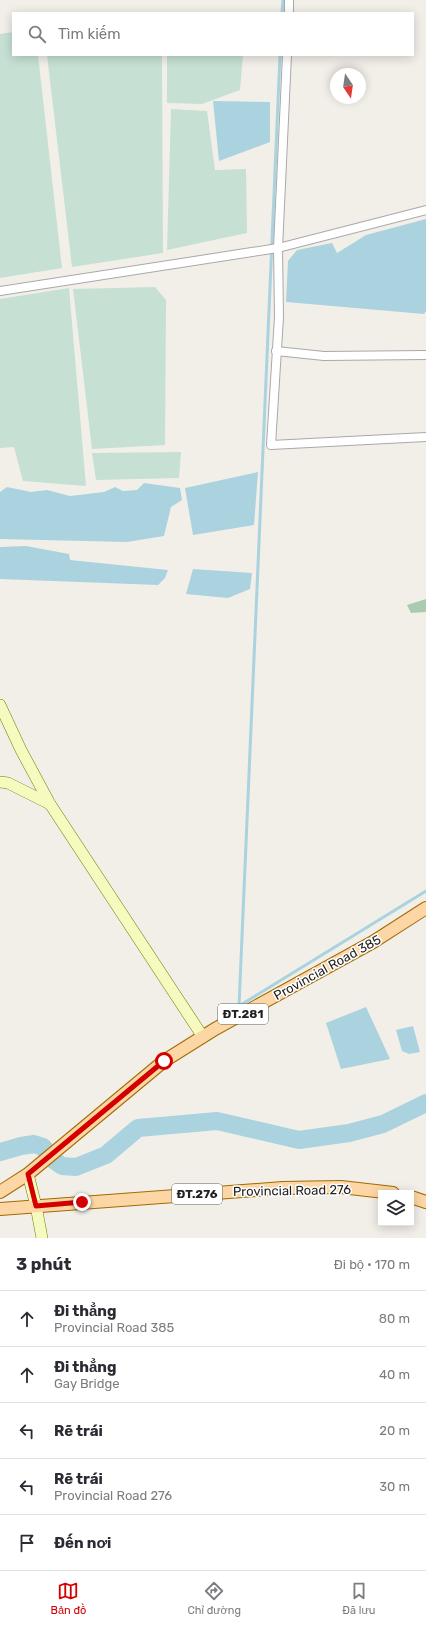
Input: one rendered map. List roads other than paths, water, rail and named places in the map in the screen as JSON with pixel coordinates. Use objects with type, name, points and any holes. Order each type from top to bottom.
[{"type":"main road","points":[[0,705],[21,750],[50,804],[203,1037]]},
{"type":"main road","points":[[0,782],[8,783],[50,804]]},
{"type":"main road","name":"Provincial Road 385","points":[[32,1171],[164,1061],[203,1037],[373,942],[426,908]]},
{"type":"main road","points":[[32,1171],[36,1206],[42,1238]]},
{"type":"main road","name":"ĐT.281","points":[[0,1192],[32,1171]]},
{"type":"main road","name":"Provincial Road 276","points":[[0,1209],[283,1188],[341,1187],[378,1191]]},
{"type":"main road","points":[[414,1199],[426,1202]]},
{"type":"street","points":[[289,0],[289,12]]},
{"type":"street","points":[[287,56],[278,248],[279,317],[271,445],[426,437]]},
{"type":"street","points":[[0,291],[278,248],[426,210]]},
{"type":"street","points":[[276,351],[324,356],[426,355]]},
{"type":"water","points":[[213,101],[270,102],[270,142],[219,161]]},
{"type":"water","points":[[426,219],[426,311],[424,314],[286,302],[288,261],[297,250],[332,243],[337,253],[366,235]]},
{"type":"water","points":[[258,472],[254,525],[193,535],[185,488]]},
{"type":"water","points":[[144,483],[180,488],[182,500],[171,507],[164,536],[127,542],[0,539],[0,492],[7,487],[31,492],[47,490],[70,496],[104,492],[115,487],[123,491],[137,490]]},
{"type":"water","points":[[26,546],[69,554],[70,560],[168,570],[165,578],[158,585],[0,579],[0,547]]},
{"type":"water","points":[[193,569],[252,573],[250,589],[228,598],[186,594]]},
{"type":"water","points":[[366,1007],[390,1059],[341,1069],[326,1023]]},
{"type":"water","points":[[413,1026],[420,1052],[409,1054],[402,1051],[396,1030]]},
{"type":"waterway","points":[[282,12],[283,0]]},
{"type":"waterway","points":[[280,56],[239,1006],[426,891]]},
{"type":"waterway","points":[[0,1152],[34,1144],[43,1147],[52,1159],[62,1166],[76,1167],[106,1155],[138,1128],[217,1121],[299,1140],[349,1133],[383,1124],[426,1103]]}]
